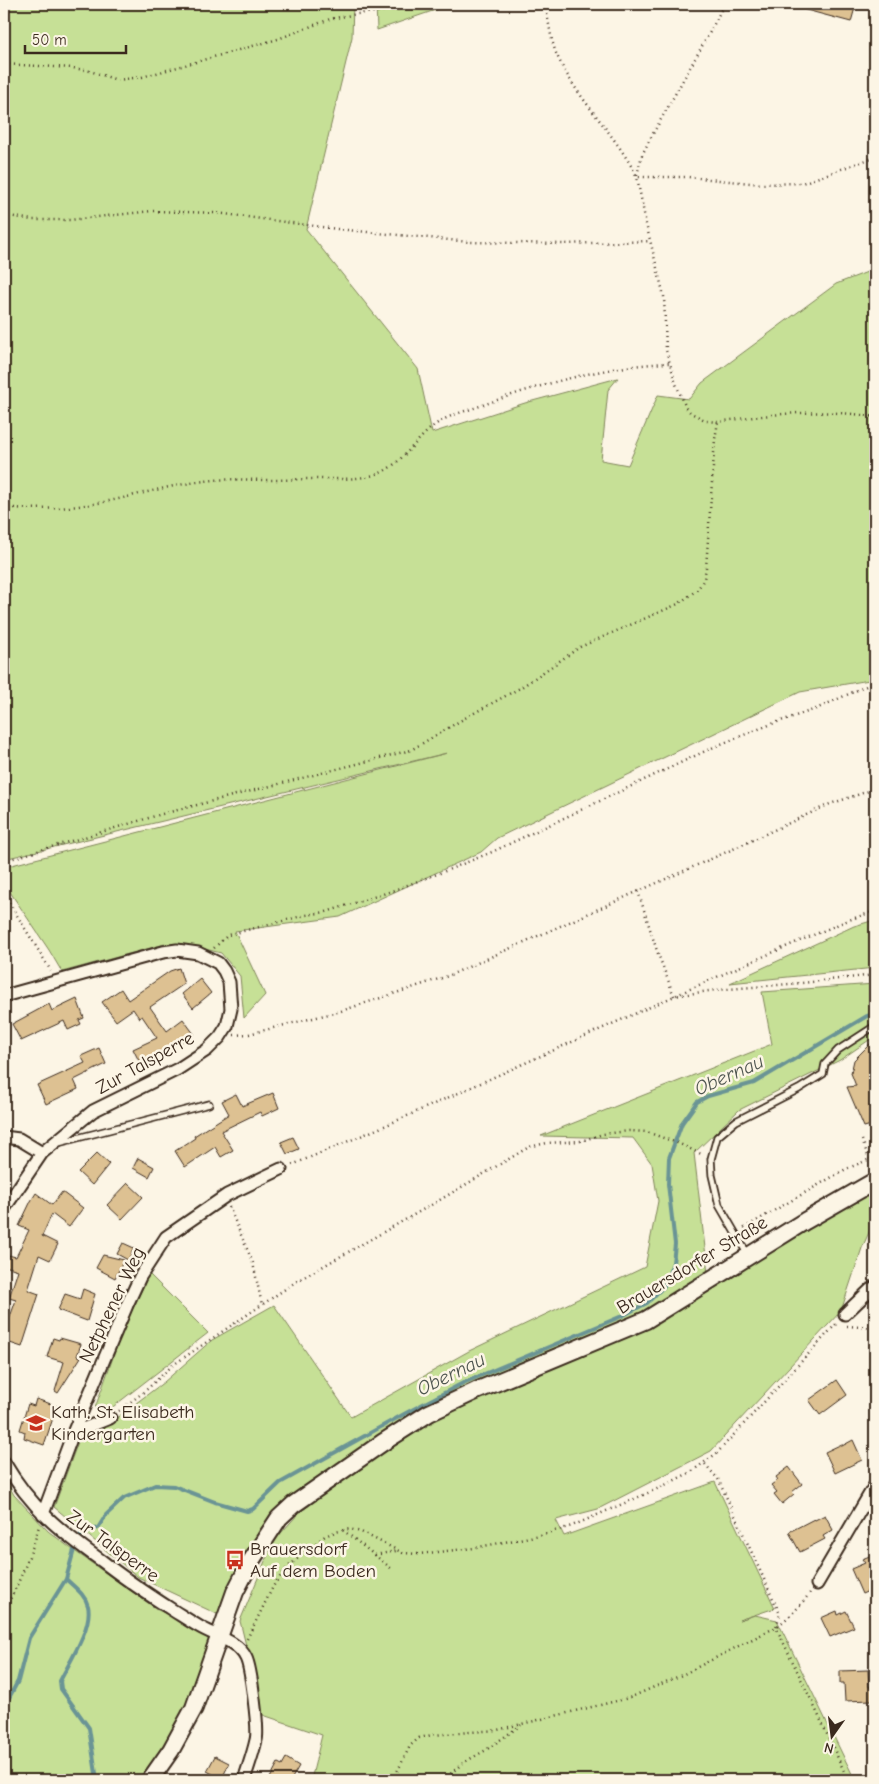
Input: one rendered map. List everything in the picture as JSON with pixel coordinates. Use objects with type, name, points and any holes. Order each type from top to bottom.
[{"type":"street","name":"Zur Talsperre","points":[[4,996],[163,952],[177,950],[188,951],[218,963],[229,982],[231,995],[231,1009],[227,1026],[220,1037],[207,1050],[178,1069],[93,1111],[42,1153],[4,1209]]},
{"type":"street","points":[[4,1137],[19,1140],[42,1153]]},
{"type":"street","name":"Netphener Weg","points":[[43,1514],[73,1433],[137,1284],[166,1238],[225,1196],[281,1170]]},
{"type":"street","name":"Brauersdorfer Straße","points":[[150,1780],[171,1750],[194,1708],[235,1592],[251,1561],[279,1518],[293,1504],[382,1443],[429,1414],[476,1391],[646,1320],[805,1221],[875,1181]]},
{"type":"street","points":[[845,1314],[875,1287]]},
{"type":"street","points":[[73,1433],[110,1418]]},
{"type":"street","name":"Zur Talsperre","points":[[4,1462],[27,1496],[43,1514],[68,1536],[143,1591],[241,1650]]},
{"type":"street","points":[[817,1584],[875,1486]]},
{"type":"street","points":[[241,1650],[246,1657],[250,1671],[257,1738],[244,1780]]},
{"type":"lane","points":[[748,1257],[719,1205],[712,1175],[711,1159],[716,1136],[736,1121],[799,1089],[823,1074],[825,1064],[838,1050],[875,1026]]},
{"type":"lane","points":[[53,1144],[209,1104]]},
{"type":"path","points":[[373,4],[373,12]]},
{"type":"path","points":[[4,64],[73,68],[118,80],[128,79],[142,77],[278,39],[330,19],[444,4]]},
{"type":"path","points":[[545,4],[550,35],[565,70],[618,146],[636,177],[664,296],[666,350],[676,384],[686,408],[696,417],[718,422],[817,412],[842,412],[875,417]]},
{"type":"path","points":[[636,177],[642,155],[650,138],[724,4]]},
{"type":"path","points":[[636,177],[679,176],[762,184],[802,183],[875,157]]},
{"type":"path","points":[[4,214],[32,220],[70,220],[152,211],[217,213],[337,229],[470,242],[563,244],[651,241]]},
{"type":"path","points":[[4,506],[38,508],[94,504],[163,487],[206,480],[334,480],[375,475],[387,470],[430,429],[452,416],[516,393],[574,378],[637,364],[670,363]]},
{"type":"path","points":[[4,861],[162,814],[411,750],[520,688],[580,647],[678,604],[698,589],[704,579],[718,422]]},
{"type":"path","points":[[209,958],[216,946],[228,936],[306,915],[326,912],[386,893],[466,863],[716,746],[769,724],[816,709],[875,682]]},
{"type":"path","points":[[220,1037],[249,1034],[341,1011],[448,976],[830,804],[875,789]]},
{"type":"path","points":[[638,891],[674,996]]},
{"type":"path","points":[[4,894],[43,958]]},
{"type":"path","points":[[281,1170],[396,1122],[674,996],[846,921],[875,911]]},
{"type":"path","points":[[674,996],[716,990],[875,975]]},
{"type":"path","points":[[110,1418],[146,1391],[173,1365],[297,1281],[425,1209],[529,1147],[547,1143],[580,1141],[603,1134],[630,1131],[647,1132],[680,1144],[711,1159]]},
{"type":"path","points":[[862,1140],[869,1159]]},
{"type":"path","points":[[736,1233],[846,1169],[875,1157]]},
{"type":"path","points":[[225,1196],[253,1263],[262,1305]]},
{"type":"path","points":[[241,1650],[264,1602],[280,1577],[289,1566],[325,1536],[350,1529],[361,1532],[403,1553],[419,1554],[474,1548],[540,1535],[572,1526],[657,1490],[705,1464],[804,1361],[845,1314]]},
{"type":"path","points":[[836,1325],[875,1328]]},
{"type":"path","points":[[705,1464],[718,1479],[780,1614],[776,1627],[848,1780]]},
{"type":"path","points":[[4,1612],[33,1547],[43,1514]]},
{"type":"path","points":[[343,1530],[392,1569]]},
{"type":"path","points":[[375,1556],[396,1551]]},
{"type":"path","points":[[393,1780],[410,1746],[419,1738],[432,1735],[497,1730],[629,1698],[684,1674],[776,1627],[797,1610],[817,1584]]},
{"type":"path","points":[[443,1780],[463,1763],[522,1724]]},
{"type":"green space","points":[[4,4],[353,4],[352,37],[306,229],[418,369],[432,433],[525,403],[618,378],[608,390],[601,460],[628,465],[658,395],[689,399],[702,383],[836,284],[875,269],[875,679],[800,692],[497,838],[481,852],[340,917],[235,931],[265,995],[244,1018],[240,976],[221,953],[197,947],[165,944],[62,972],[4,883],[4,867],[447,753],[4,859]]},
{"type":"green space","points":[[376,4],[453,4],[377,30]]},
{"type":"green space","points":[[875,920],[875,968],[730,983],[854,926]]},
{"type":"green space","points":[[875,984],[875,1036],[840,1060],[739,1110],[694,1153],[708,1274],[639,1316],[437,1402],[286,1499],[260,1529],[217,1614],[138,1577],[54,1507],[79,1439],[111,1422],[164,1382],[212,1340],[274,1305],[351,1417],[469,1351],[645,1267],[658,1201],[652,1164],[633,1138],[541,1136],[772,1044],[762,992]]},
{"type":"green space","points":[[875,1192],[875,1226],[871,1228],[862,1248],[841,1311],[711,1451],[598,1509],[556,1520],[564,1536],[715,1482],[775,1608],[739,1620],[755,1615],[777,1620],[855,1780],[311,1780],[322,1735],[263,1715],[240,1621],[273,1542],[299,1513],[363,1465],[434,1418],[647,1326],[854,1199]]},
{"type":"green space","points":[[149,1274],[208,1333],[105,1413],[95,1408],[122,1332]]},
{"type":"green space","points":[[4,1477],[14,1495],[48,1531],[69,1547],[158,1610],[212,1634],[188,1707],[142,1780],[4,1780]]},
{"type":"building","points":[[795,4],[856,4],[851,22],[795,7]]},
{"type":"building","points":[[179,968],[184,984],[150,1007],[167,1031],[183,1019],[194,1034],[142,1067],[133,1049],[157,1038],[142,1016],[139,1018],[133,1009],[116,1021],[102,1002],[121,989],[128,1000],[170,971]]},
{"type":"building","points":[[200,979],[211,993],[193,1008],[182,994]]},
{"type":"building","points":[[77,999],[84,1018],[79,1020],[81,1024],[68,1030],[64,1021],[21,1041],[12,1024],[49,1004],[52,1011]]},
{"type":"building","points":[[875,1039],[875,1124],[864,1127],[847,1087],[856,1086],[851,1073],[854,1060]]},
{"type":"building","points":[[99,1048],[106,1064],[74,1080],[78,1089],[46,1104],[37,1085],[85,1063],[81,1056]]},
{"type":"building","points":[[273,1093],[279,1108],[262,1116],[260,1112],[221,1131],[233,1150],[221,1157],[215,1147],[185,1167],[175,1151],[195,1138],[194,1136],[229,1114],[222,1101],[236,1094],[242,1106]]},
{"type":"building","points":[[293,1137],[299,1149],[287,1154],[281,1142]]},
{"type":"building","points":[[97,1153],[109,1164],[92,1185],[78,1172]]},
{"type":"building","points":[[138,1158],[154,1167],[149,1177],[133,1168]]},
{"type":"building","points":[[128,1183],[143,1197],[122,1219],[107,1205]]},
{"type":"building","points":[[62,1192],[83,1208],[69,1227],[52,1214],[42,1236],[58,1244],[50,1260],[39,1255],[28,1290],[39,1294],[22,1347],[4,1341],[4,1334],[16,1300],[9,1298],[18,1270],[5,1266],[8,1255],[16,1257],[29,1230],[19,1226],[36,1193],[52,1205]]},
{"type":"building","points":[[123,1243],[134,1248],[128,1260],[117,1254]]},
{"type":"building","points":[[103,1255],[124,1260],[115,1278],[96,1268]]},
{"type":"building","points":[[83,1289],[95,1294],[87,1321],[58,1310],[65,1294],[80,1299]]},
{"type":"building","points":[[53,1338],[81,1344],[77,1356],[81,1357],[58,1393],[55,1391],[64,1362],[47,1357]]},
{"type":"building","points":[[837,1380],[847,1395],[820,1415],[809,1400]]},
{"type":"building","name":"Kath. St. Elisabeth Kindergarten","points":[[36,1399],[57,1406],[44,1445],[24,1438],[25,1432],[20,1430],[28,1404],[34,1406]]},
{"type":"building","points":[[853,1440],[862,1460],[835,1473],[825,1452]]},
{"type":"building","points":[[789,1467],[802,1484],[782,1504],[774,1494],[777,1492],[771,1485],[778,1480],[776,1477]]},
{"type":"building","points":[[825,1515],[833,1530],[823,1536],[825,1539],[800,1552],[789,1532]]},
{"type":"building","points":[[875,1554],[875,1588],[862,1594],[851,1569],[865,1563],[862,1559]]},
{"type":"building","points":[[837,1611],[838,1615],[846,1611],[854,1627],[830,1637],[821,1618]]},
{"type":"building","points":[[868,1670],[869,1687],[872,1687],[872,1700],[845,1701],[844,1683],[840,1683],[840,1671]]},
{"type":"building","points":[[215,1756],[229,1763],[222,1779],[207,1771]]},
{"type":"building","points":[[286,1758],[299,1766],[291,1780],[269,1780],[278,1763],[282,1765]]},
{"type":"waterway","name":"Obernau","points":[[4,1707],[18,1681],[29,1638],[66,1579],[75,1546],[82,1533],[98,1528],[106,1515],[124,1498],[155,1485],[174,1486],[215,1502],[247,1511],[253,1509],[280,1483],[463,1383],[622,1316],[647,1303],[664,1286],[673,1263],[675,1244],[668,1184],[669,1158],[682,1123],[697,1102],[708,1096],[754,1083],[875,1013]]},
{"type":"waterway","points":[[66,1579],[84,1598],[89,1614],[84,1634],[60,1681],[61,1689],[89,1728],[97,1780]]},
{"type":"place","name":"Kath. St. Elisabeth Kindergarten","points":[[36,1423]]},
{"type":"place","name":"Brauersdorf Auf dem Boden","points":[[235,1560]]}]
